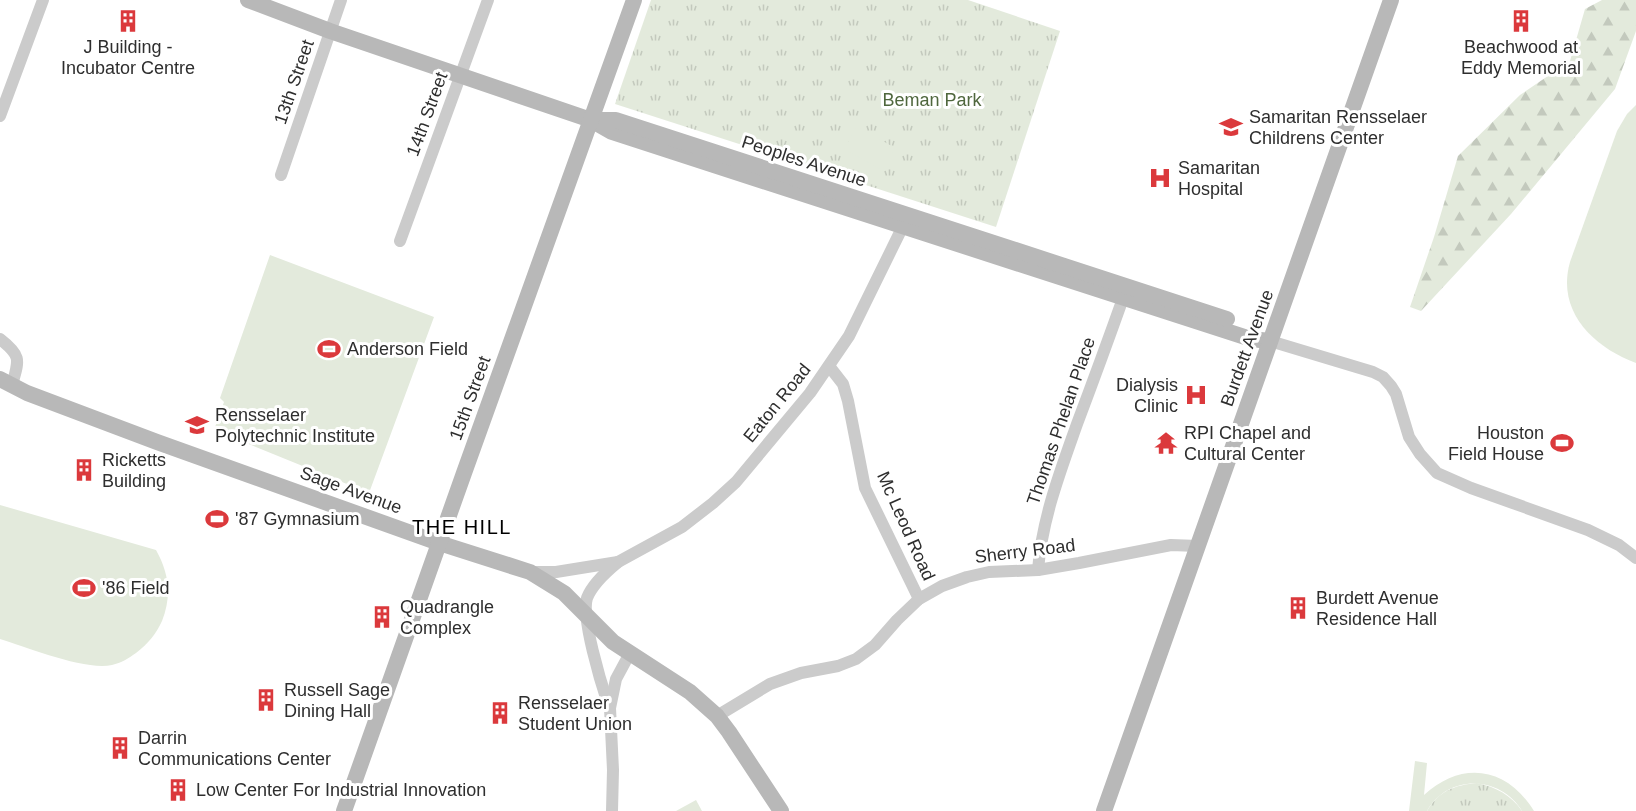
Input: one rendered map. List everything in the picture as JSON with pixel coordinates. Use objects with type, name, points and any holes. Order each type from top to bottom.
[{"type":"street","points":[[0,116],[43,0]]},
{"type":"street","name":"Peoples Avenue","points":[[248,0],[330,31],[591,120],[612,132],[1126,292],[1251,339],[1270,340],[1373,372],[1383,377],[1391,386],[1396,394],[1409,437],[1437,473],[1471,488],[1588,530],[1620,546],[1636,558]]},
{"type":"street","name":"13th Street","points":[[281,175],[341,0]]},
{"type":"street","name":"14th Street","points":[[400,241],[488,0]]},
{"type":"street","name":"15th Street","points":[[344,811],[634,0]]},
{"type":"street","name":"Burdett Avenue","points":[[1104,811],[1391,0]]},
{"type":"street","name":"Eaton Road","points":[[585,615],[587,597],[603,575],[618,562],[682,527],[713,503],[736,482],[810,393],[849,336],[905,222]]},
{"type":"street","name":"Thomas Phelan Place","points":[[1038,570],[1040,544],[1056,484],[1126,292]]},
{"type":"street","points":[[0,339],[18,359],[6,382]]},
{"type":"street","name":"Mc Leod Road","points":[[829,366],[843,384],[865,488],[919,599]]},
{"type":"street","name":"Sage Avenue","points":[[6,382],[27,393],[157,442],[439,543],[530,572],[564,593],[613,642],[690,692],[717,716],[781,811]]},
{"type":"street","name":"Sherry Road","points":[[717,716],[770,684],[801,673],[838,666],[856,659],[875,645],[919,599],[942,586],[967,577],[989,572],[1038,570],[1171,544],[1198,546]]},
{"type":"street","name":"Eaton Road","points":[[530,572],[556,572],[618,562]]},
{"type":"street","points":[[585,615],[601,683],[610,708]]},
{"type":"street","points":[[612,811],[610,708],[616,679],[630,653]]},
{"type":"green space","name":"Beman Park","points":[[651,0],[968,0],[1060,31],[996,227],[615,104]]},
{"type":"green space","points":[[1602,0],[1636,0],[1636,31],[1615,89],[1511,214],[1421,311],[1410,307],[1458,156],[1520,95],[1570,61],[1585,9]]},
{"type":"green space","points":[[1636,105],[1636,363],[1606,347],[1582,325],[1573,311],[1568,296],[1567,280],[1570,262],[1617,131],[1627,114]]},
{"type":"green space","points":[[857,126],[895,148],[882,170],[844,149]]},
{"type":"green space","name":"Anderson Field","points":[[270,255],[434,317],[369,493],[214,430],[224,402],[220,398]]},
{"type":"green space","name":"'86 Field","points":[[0,505],[156,550],[164,567],[168,594],[162,621],[148,642],[122,662],[101,666],[72,662],[0,639]]},
{"type":"green space","points":[[1415,761],[1427,763],[1424,795],[1453,777],[1468,773],[1483,773],[1497,777],[1511,785],[1534,811],[1522,811],[1501,791],[1488,785],[1474,784],[1460,785],[1448,790],[1436,799],[1427,811],[1409,811]]},
{"type":"green space","points":[[1477,783],[1502,792],[1522,811],[1427,811],[1436,798],[1448,790],[1461,785]]},
{"type":"green space","points":[[696,800],[702,811],[676,811]]},
{"type":"place","name":"J Building - Incubator Centre","points":[[128,21]]},
{"type":"place","name":"Beachwood at Eddy Memorial","points":[[1521,21]]},
{"type":"place","name":"Samaritan Rensselaer Childrens Center","points":[[1231,127]]},
{"type":"place","name":"Samaritan Hospital","points":[[1160,178]]},
{"type":"place","name":"Anderson Field","points":[[329,349]]},
{"type":"place","name":"Dialysis Clinic","points":[[1196,395]]},
{"type":"place","name":"Rensselaer Polytechnic Institute","points":[[197,425]]},
{"type":"place","name":"RPI Chapel and Cultural Center","points":[[1166,443]]},
{"type":"place","name":"Houston Field House","points":[[1562,443]]},
{"type":"place","name":"Ricketts Building","points":[[84,470]]},
{"type":"place","name":"'87 Gymnasium","points":[[217,519]]},
{"type":"place","name":"'86 Field","points":[[84,588]]},
{"type":"place","name":"Burdett Avenue Residence Hall","points":[[1298,608]]},
{"type":"place","name":"Quadrangle Complex","points":[[382,617]]},
{"type":"place","name":"Russell Sage Dining Hall","points":[[266,700]]},
{"type":"place","name":"Rensselaer Student Union","points":[[500,713]]},
{"type":"place","name":"Darrin Communications Center","points":[[120,748]]},
{"type":"place","name":"Low Center For Industrial Innovation","points":[[178,790]]},
{"type":"district","name":"THE HILL","points":[[462,527]]}]
